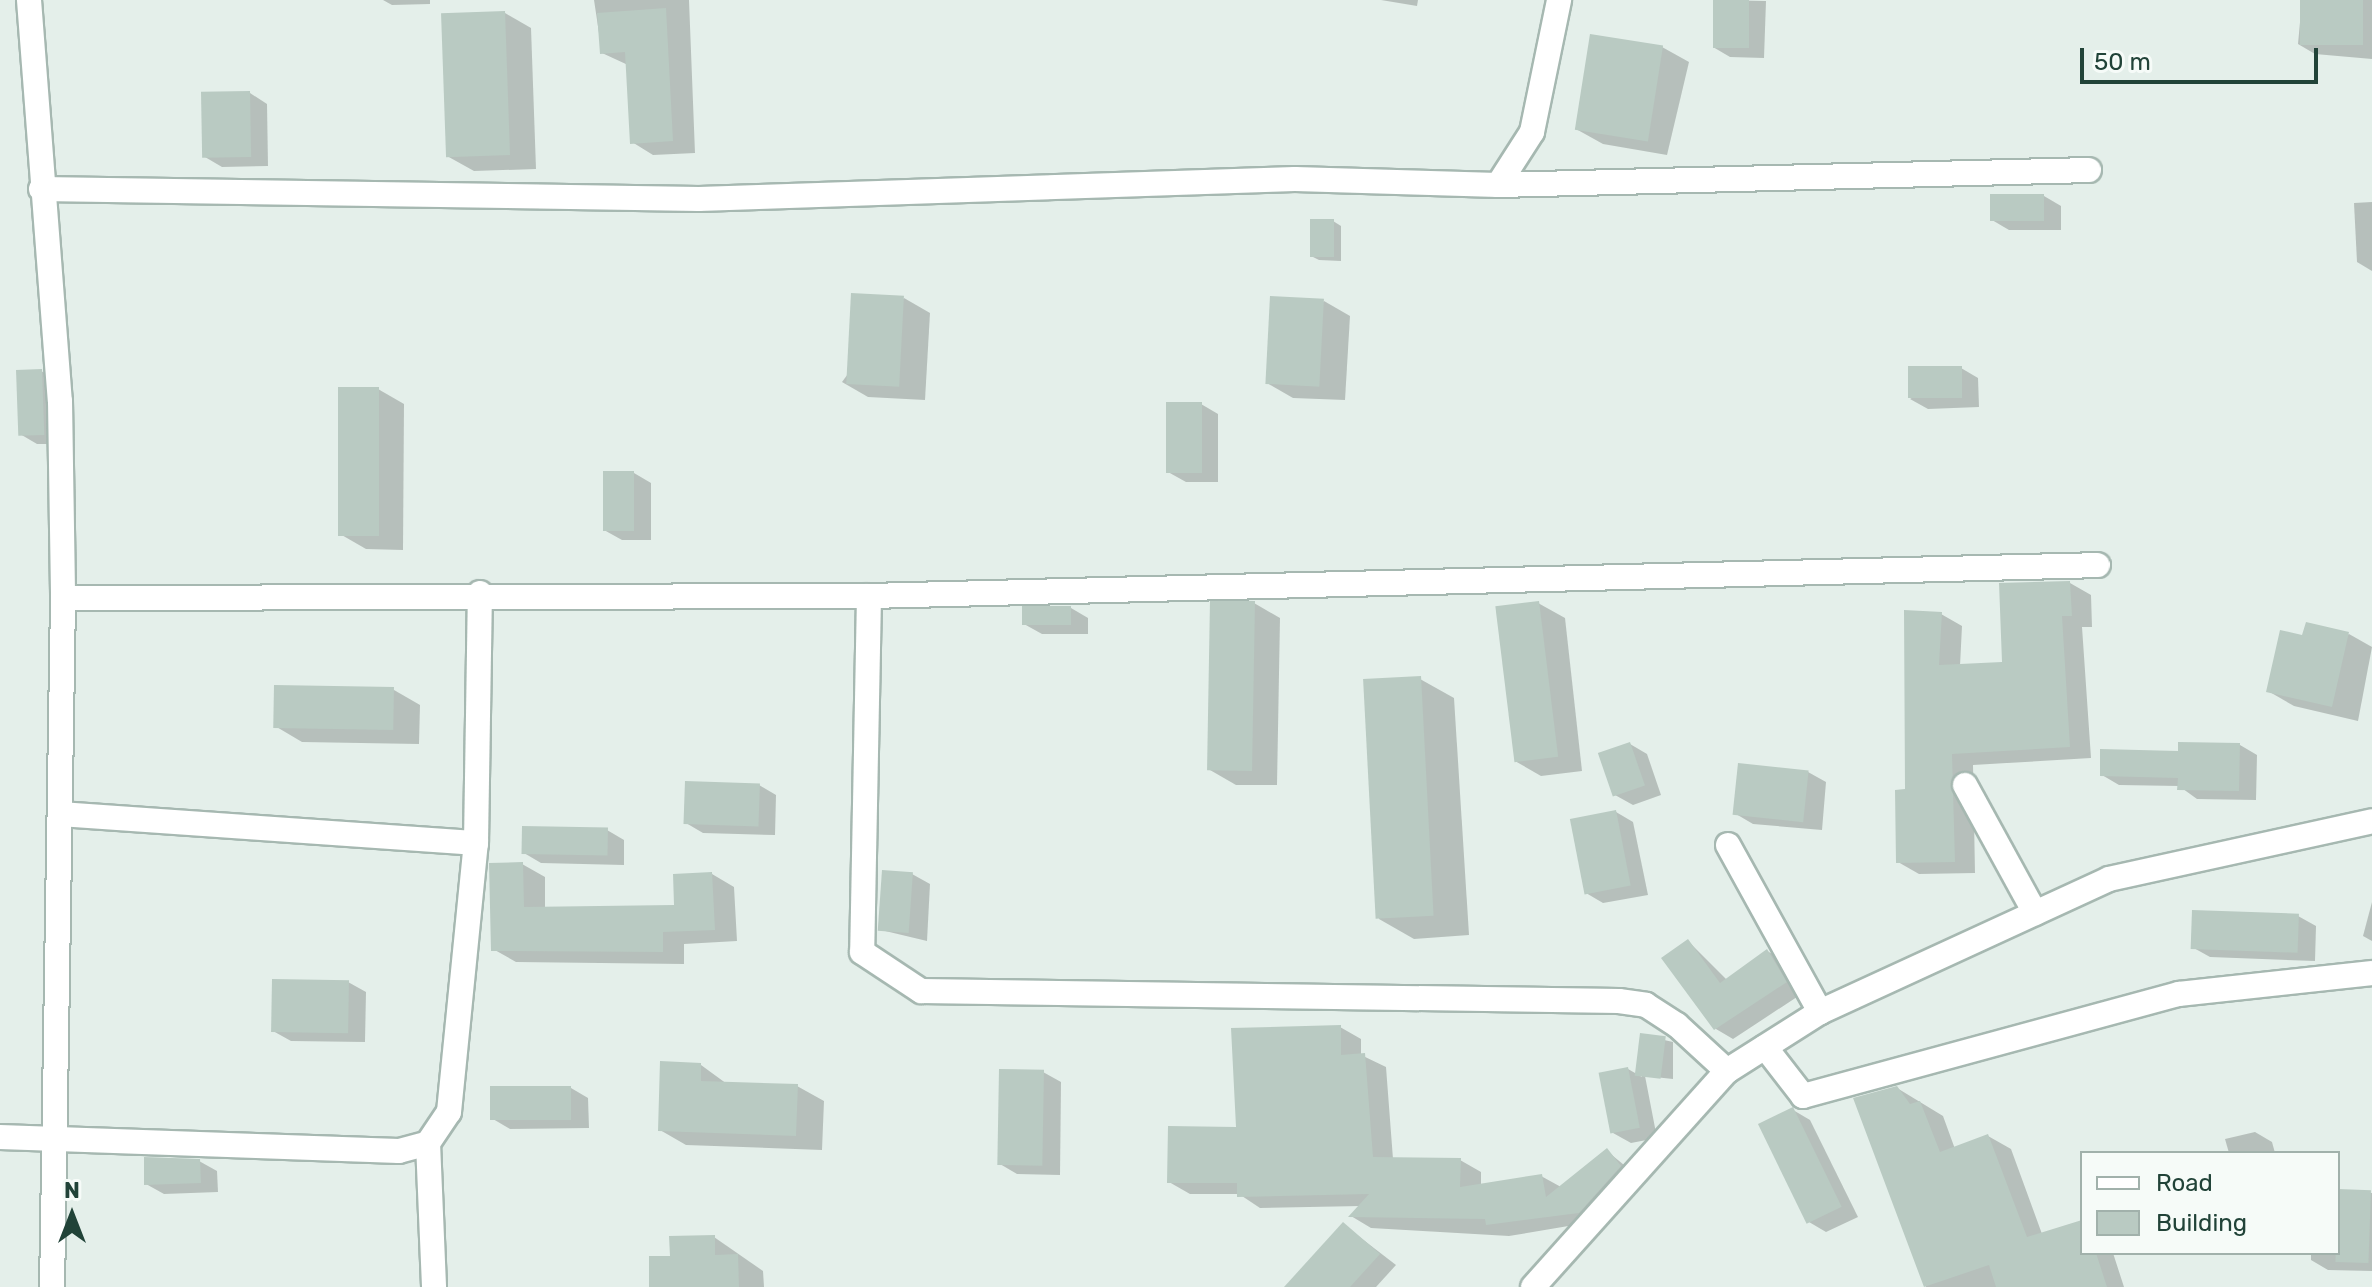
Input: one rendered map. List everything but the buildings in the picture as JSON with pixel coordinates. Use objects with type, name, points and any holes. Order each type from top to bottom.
[{"type":"street","points":[[29,0],[41,189],[60,401],[63,598],[61,814],[49,1141],[52,1287]]},
{"type":"street","points":[[1498,185],[1532,132],[1559,0]]},
{"type":"street","points":[[41,189],[699,199],[1295,179],[1498,185],[2089,170]]},
{"type":"street","points":[[63,598],[480,593],[869,596],[2098,565]]},
{"type":"street","points":[[434,1287],[428,1143],[449,1112],[476,843],[480,593]]},
{"type":"street","points":[[869,596],[862,952],[921,991],[1619,1001],[1646,1005],[1677,1025],[1727,1071]]},
{"type":"street","points":[[1965,785],[2035,913]]},
{"type":"street","points":[[61,814],[476,843]]},
{"type":"street","points":[[1533,1287],[1727,1071],[1820,1012],[2109,879],[2372,821]]},
{"type":"street","points":[[1728,845],[1820,1012]]},
{"type":"street","points":[[1765,1047],[1803,1096],[2179,994],[2372,973]]},
{"type":"street","points":[[0,1137],[399,1151],[428,1143]]}]
